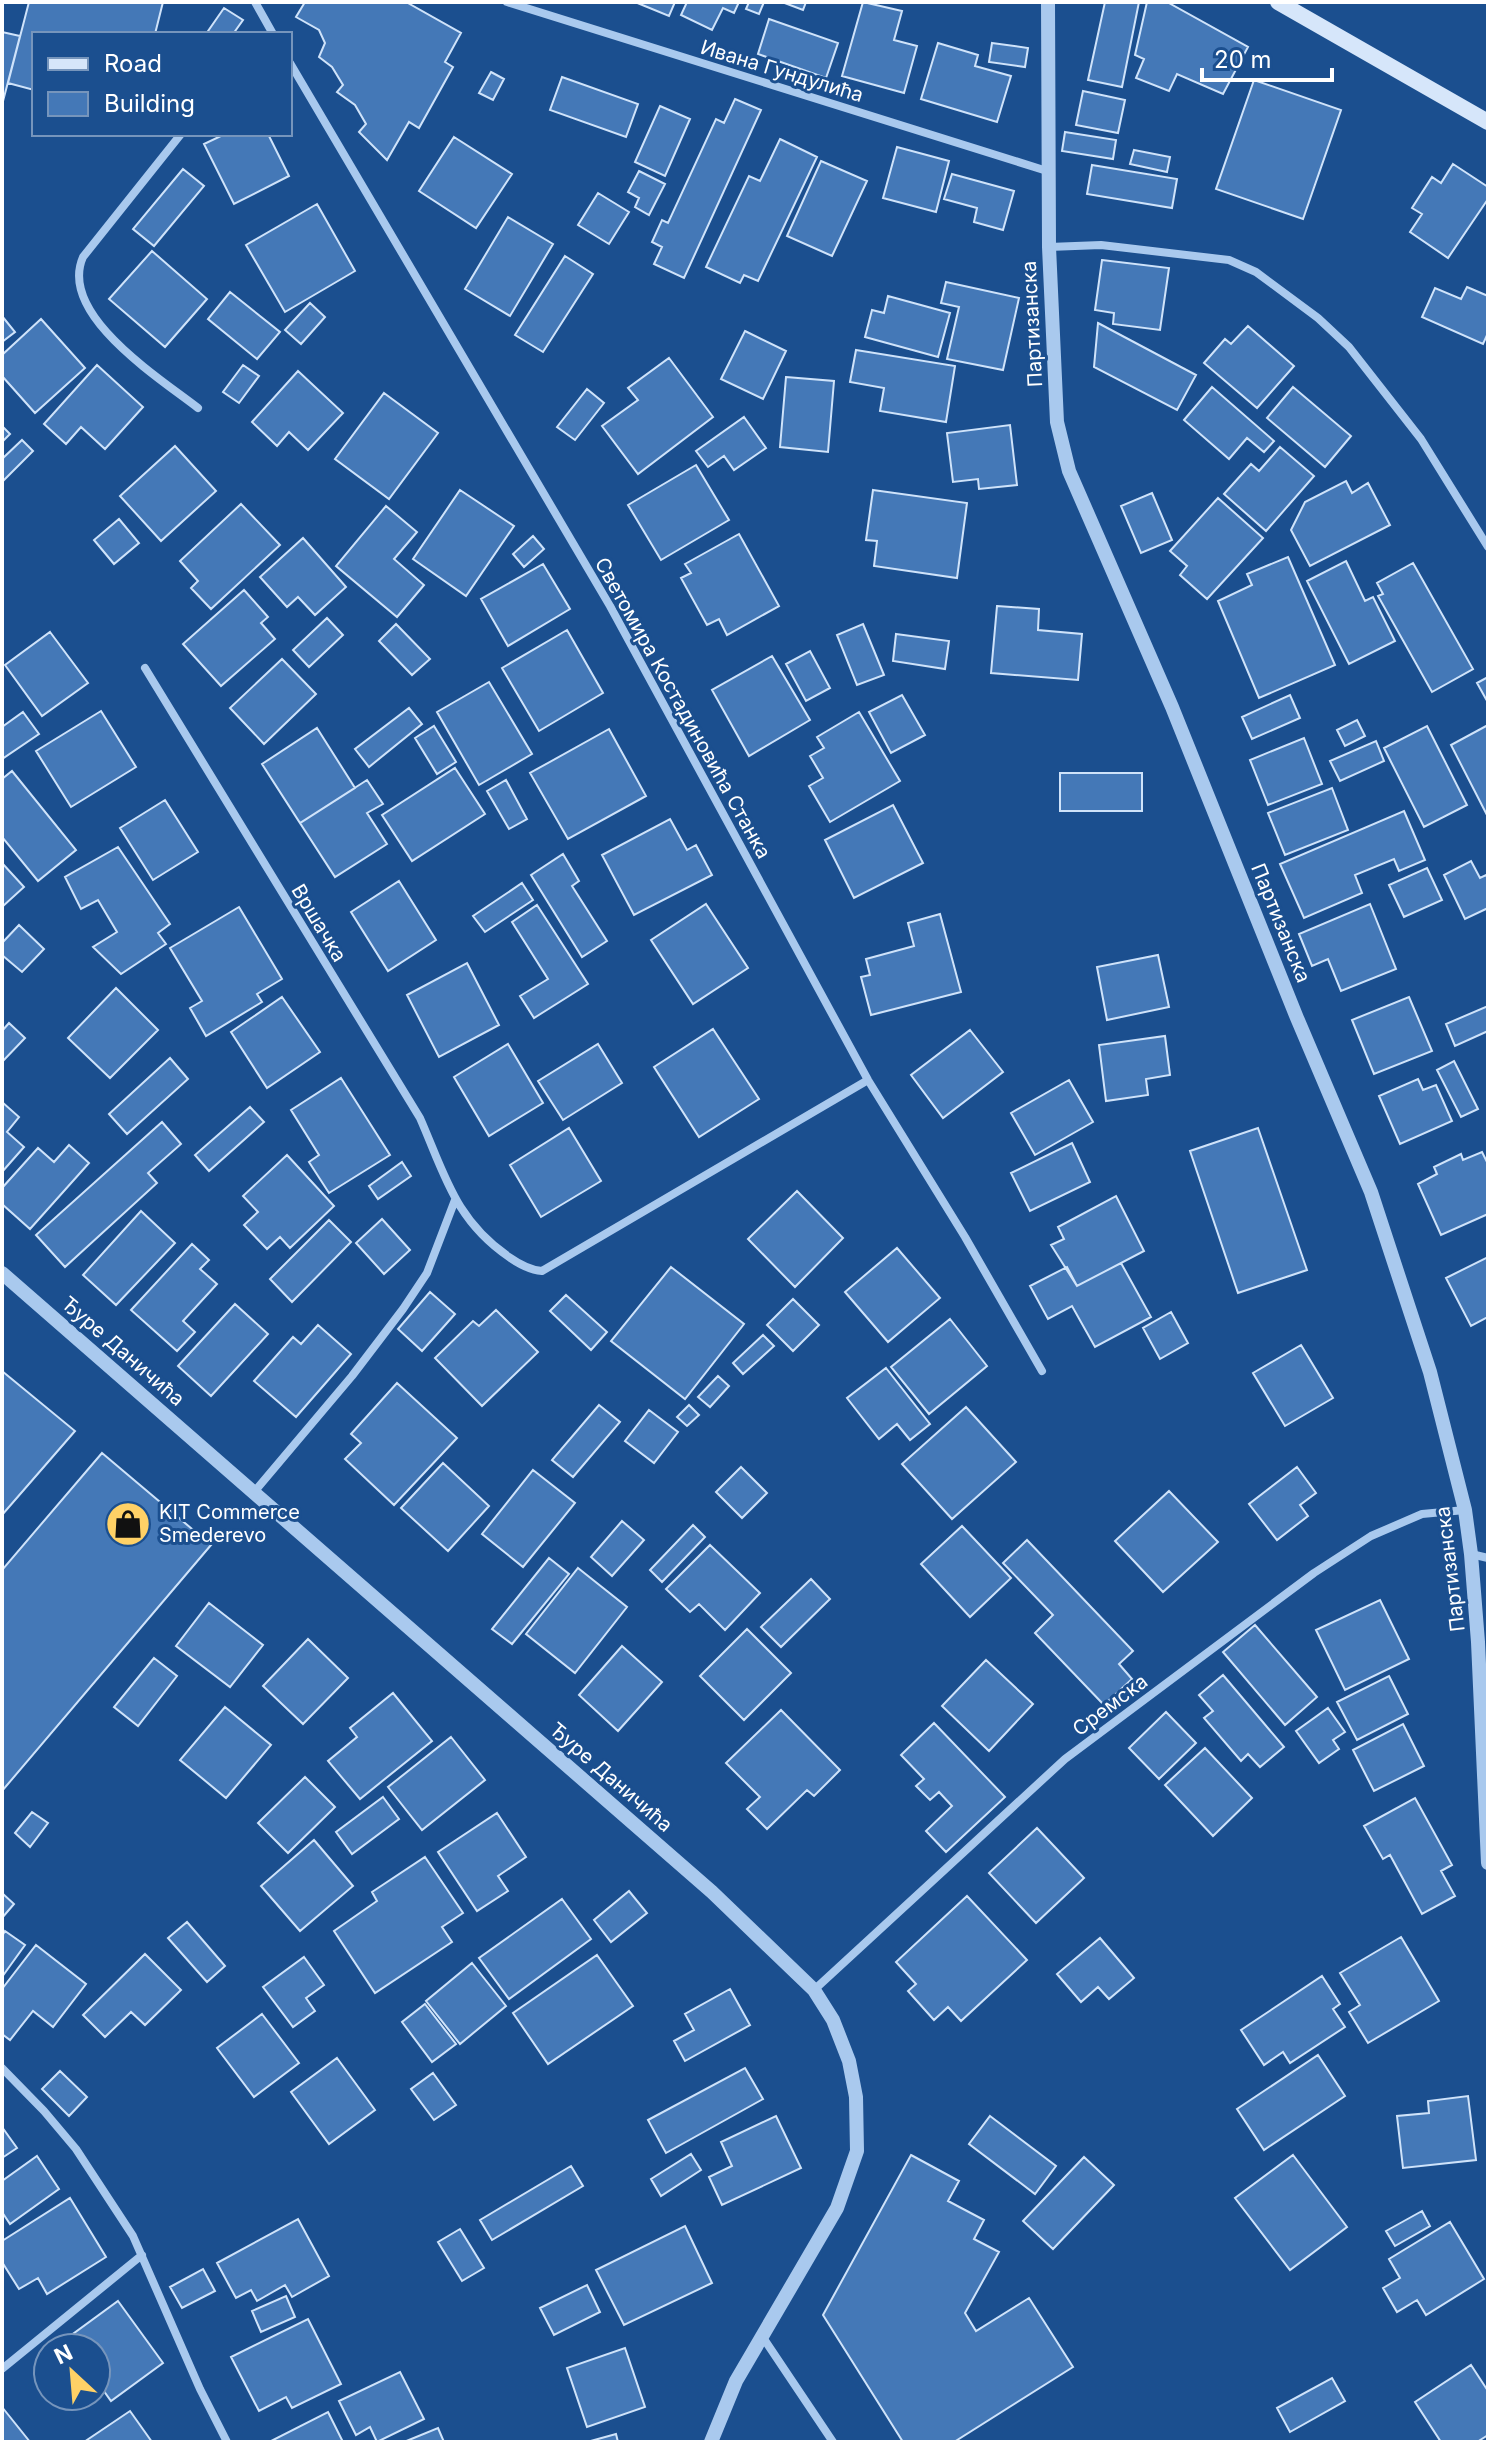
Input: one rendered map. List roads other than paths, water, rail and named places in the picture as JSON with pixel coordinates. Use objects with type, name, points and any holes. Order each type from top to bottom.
[{"type":"main road","points":[[1278,2],[1488,122]]},
{"type":"street","points":[[255,2],[270,32]]},
{"type":"street","name":"Ивана Гундулића","points":[[507,2],[1047,171]]},
{"type":"street","name":"Партизанска","points":[[1048,2],[1047,171],[1057,422],[1069,471],[1172,707],[1297,1018],[1371,1192],[1430,1372],[1465,1510],[1471,1554],[1488,1863]]},
{"type":"street","name":"Светомира Костадиновића Станка","points":[[292,66],[610,606],[868,1080],[965,1237],[1042,1371]]},
{"type":"street","points":[[179,136],[83,257],[78,268],[78,284],[97,323],[198,408]]},
{"type":"street","points":[[1049,247],[1101,245],[1229,260],[1256,272],[1318,318],[1349,347],[1421,439],[1488,547]]},
{"type":"street","name":"Вршачка","points":[[145,668],[420,1118],[455,1200],[486,1241],[531,1271],[542,1271],[868,1080]]},
{"type":"street","points":[[255,1491],[352,1376],[403,1309],[427,1273],[455,1200]]},
{"type":"street","name":"Ђуре Даничића","points":[[2,1273],[712,1892],[814,1990],[833,2020],[849,2061],[856,2097],[857,2151],[837,2208],[736,2381],[711,2442]]},
{"type":"street","name":"Сремска","points":[[814,1990],[1065,1759],[1314,1573],[1371,1536],[1422,1514],[1465,1510]]},
{"type":"street","points":[[1471,1554],[1488,1558]]},
{"type":"street","points":[[2,2068],[76,2149],[126,2225],[227,2442]]},
{"type":"street","points":[[2,2369],[142,2255]]},
{"type":"street","points":[[762,2336],[833,2442]]},
{"type":"place","name":"KIT Commerce Smederevo","points":[[128,1524]]}]
